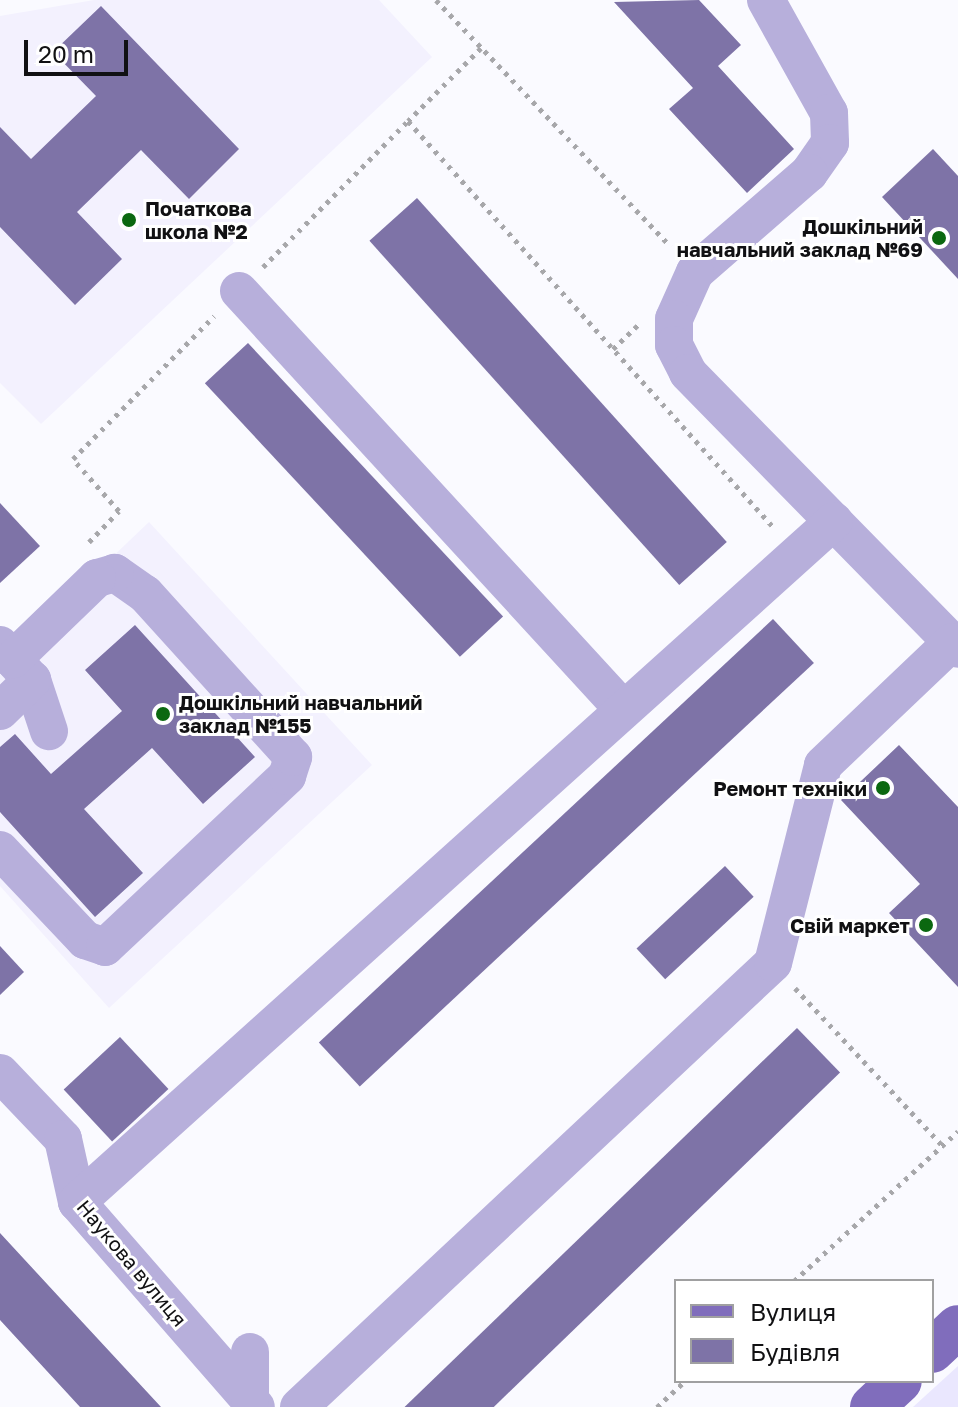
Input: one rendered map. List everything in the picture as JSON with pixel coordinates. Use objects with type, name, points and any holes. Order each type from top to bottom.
[{"type":"main road","points":[[934,1349],[958,1327]]},
{"type":"main road","points":[[872,1407],[898,1383]]},
{"type":"lane","points":[[299,1407],[773,963],[823,765],[952,634],[834,521],[688,373],[674,345],[674,319],[695,272],[809,173],[830,143],[829,113],[766,0]]},
{"type":"lane","points":[[239,291],[622,708]]},
{"type":"lane","points":[[77,1202],[622,708],[834,521]]},
{"type":"lane","points":[[0,711],[15,661],[97,578],[115,573],[145,594],[293,757],[287,776],[105,947],[85,940],[0,850]]},
{"type":"lane","points":[[15,661],[49,731]]},
{"type":"lane","name":"Наукова вулиця","points":[[0,1073],[63,1139],[77,1202],[253,1403]]},
{"type":"lane","points":[[250,1352],[253,1403]]},
{"type":"path","points":[[436,0],[695,272]]},
{"type":"path","points":[[76,555],[119,511],[73,459],[481,48]]},
{"type":"path","points":[[408,121],[796,553]]},
{"type":"path","points":[[773,963],[942,1145]]},
{"type":"path","points":[[796,1279],[958,1131]]},
{"type":"path","points":[[662,1405],[683,1383]]},
{"type":"shaded area","name":"Початкова школа №2","points":[[94,0],[379,0],[432,57],[41,424],[0,383],[0,16]]},
{"type":"shaded area","name":"Дошкільний навчальний заклад №155","points":[[149,522],[372,765],[109,1008],[0,886],[0,664]]},
{"type":"shaded area","points":[[958,1366],[958,1407],[913,1407]]},
{"type":"building","points":[[699,0],[741,45],[718,66],[794,149],[747,193],[669,109],[693,88],[614,2]]},
{"type":"building","points":[[101,6],[239,149],[189,199],[141,150],[77,212],[122,259],[75,305],[0,227],[0,127],[31,159],[96,96],[53,52]]},
{"type":"building","name":"Дошкільний навчальний заклад №69","points":[[933,149],[958,176],[958,279],[882,197]]},
{"type":"building","points":[[417,198],[727,542],[679,585],[369,241]]},
{"type":"building","points":[[248,343],[503,617],[460,657],[205,383]]},
{"type":"building","points":[[0,503],[40,546],[0,583]]},
{"type":"building","points":[[773,619],[814,663],[360,1086],[319,1043]]},
{"type":"building","points":[[135,625],[255,757],[203,804],[152,748],[84,809],[143,873],[95,917],[0,812],[0,747],[15,734],[51,774],[122,711],[85,670]]},
{"type":"building","points":[[899,745],[958,807],[958,987],[889,913],[920,884],[841,800]]},
{"type":"building","points":[[725,866],[754,897],[665,979],[637,949]]},
{"type":"building","points":[[0,946],[24,972],[0,995]]},
{"type":"building","points":[[797,1028],[840,1073],[494,1407],[405,1407]]},
{"type":"building","points":[[120,1037],[168,1089],[112,1141],[64,1090]]},
{"type":"building","points":[[0,1233],[161,1407],[80,1407],[0,1320]]},
{"type":"place","name":"Початкова школа №2","points":[[129,220]]},
{"type":"place","name":"Дошкільний навчальний заклад №69","points":[[939,238]]},
{"type":"place","name":"Дошкільний навчальний заклад №155","points":[[163,714]]},
{"type":"place","name":"Ремонт техніки","points":[[883,788]]},
{"type":"place","name":"Свiй маркет","points":[[926,925]]}]
